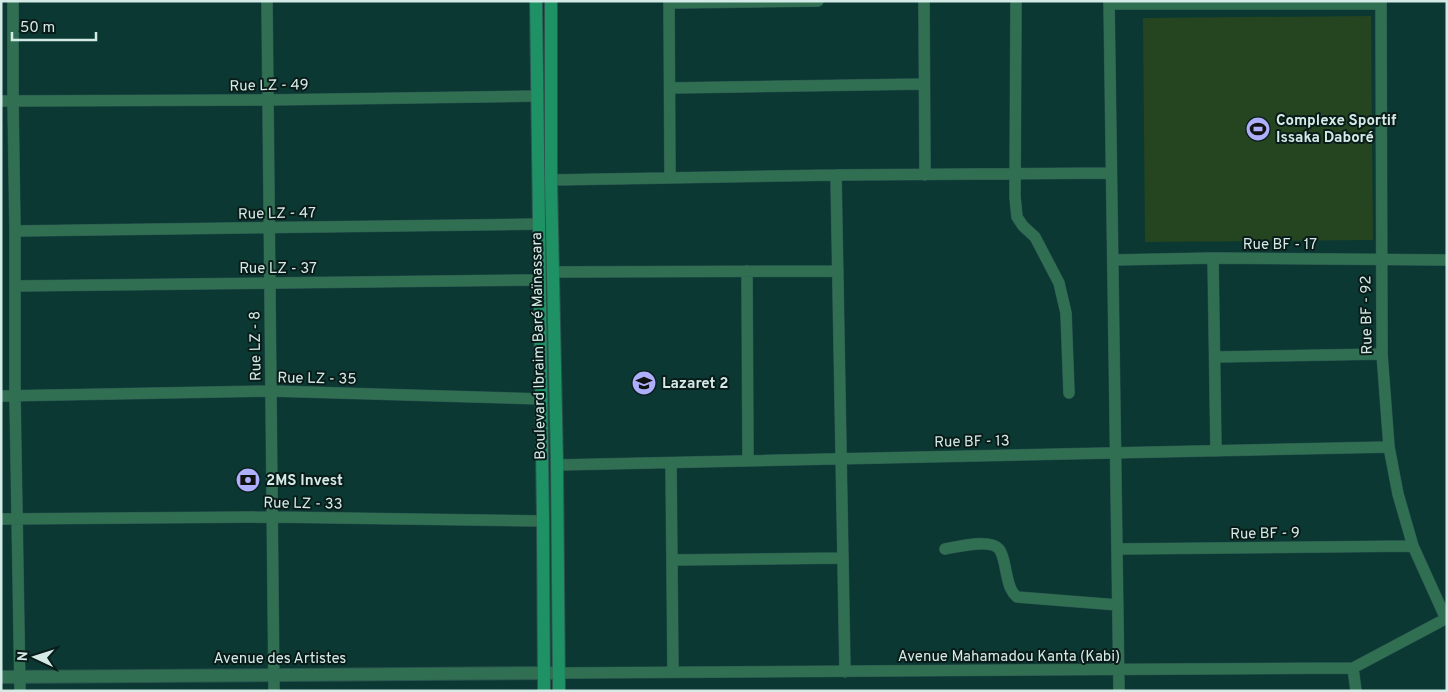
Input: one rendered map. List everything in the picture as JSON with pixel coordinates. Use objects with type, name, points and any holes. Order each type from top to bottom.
[{"type":"main road","name":"Boulevard Ibraim Baré Maïnassara","points":[[536,1],[544,522],[544,691]]},
{"type":"main road","name":"Boulevard Ibraim Baré Maïnassara","points":[[551,1],[552,272],[559,691]]},
{"type":"street","points":[[13,1],[7,101],[15,231],[16,518],[20,691]]},
{"type":"street","name":"Rue LZ - 8","points":[[267,1],[274,691]]},
{"type":"street","points":[[670,178],[669,2],[818,1]]},
{"type":"street","points":[[924,1],[925,175]]},
{"type":"street","points":[[1016,1],[1015,197],[1017,217],[1023,226],[1035,237],[1059,283],[1066,313],[1069,393]]},
{"type":"street","points":[[1119,691],[1109,3],[1381,2]]},
{"type":"street","name":"Rue BF - 92","points":[[1381,2],[1382,354],[1389,447],[1398,494],[1413,546],[1446,618]]},
{"type":"street","points":[[670,88],[924,84]]},
{"type":"street","name":"Rue LZ - 49","points":[[7,101],[538,96]]},
{"type":"street","points":[[551,180],[1111,173]]},
{"type":"street","points":[[836,175],[845,672]]},
{"type":"street","name":"Rue LZ - 47","points":[[15,231],[539,224]]},
{"type":"street","points":[[1213,258],[1216,451]]},
{"type":"street","name":"Rue BF - 17","points":[[1113,260],[1213,258],[1447,260]]},
{"type":"street","points":[[552,272],[838,271]]},
{"type":"street","points":[[747,272],[748,461]]},
{"type":"street","name":"Rue LZ - 37","points":[[15,286],[540,280]]},
{"type":"street","points":[[1215,357],[1382,354]]},
{"type":"street","name":"Rue LZ - 35","points":[[1,396],[271,391],[542,399]]},
{"type":"street","name":"Rue BF - 13","points":[[556,465],[1389,447]]},
{"type":"street","points":[[671,463],[673,672]]},
{"type":"street","name":"Rue LZ - 33","points":[[1,519],[272,517],[544,522]]},
{"type":"street","points":[[945,549],[983,543],[994,545],[1000,550],[1009,585],[1012,593],[1017,597],[1118,605]]},
{"type":"street","name":"Rue BF - 9","points":[[1117,549],[1413,546]]},
{"type":"street","points":[[672,560],[843,558]]},
{"type":"street","name":"Avenue Mahamadou Kanta (Kabi)","points":[[559,673],[1353,668],[1446,618]]},
{"type":"street","points":[[1353,668],[1356,691]]},
{"type":"street","name":"Avenue des Artistes","points":[[1,676],[559,673]]},
{"type":"green space","name":"Complexe Sportif Issaka Daboré","points":[[1371,16],[1373,240],[1145,242],[1143,18]]},
{"type":"place","name":"Complexe Sportif Issaka Daboré","points":[[1258,129]]},
{"type":"place","name":"Lazaret 2","points":[[644,383]]},
{"type":"place","name":"2MS Invest","points":[[248,480]]}]
